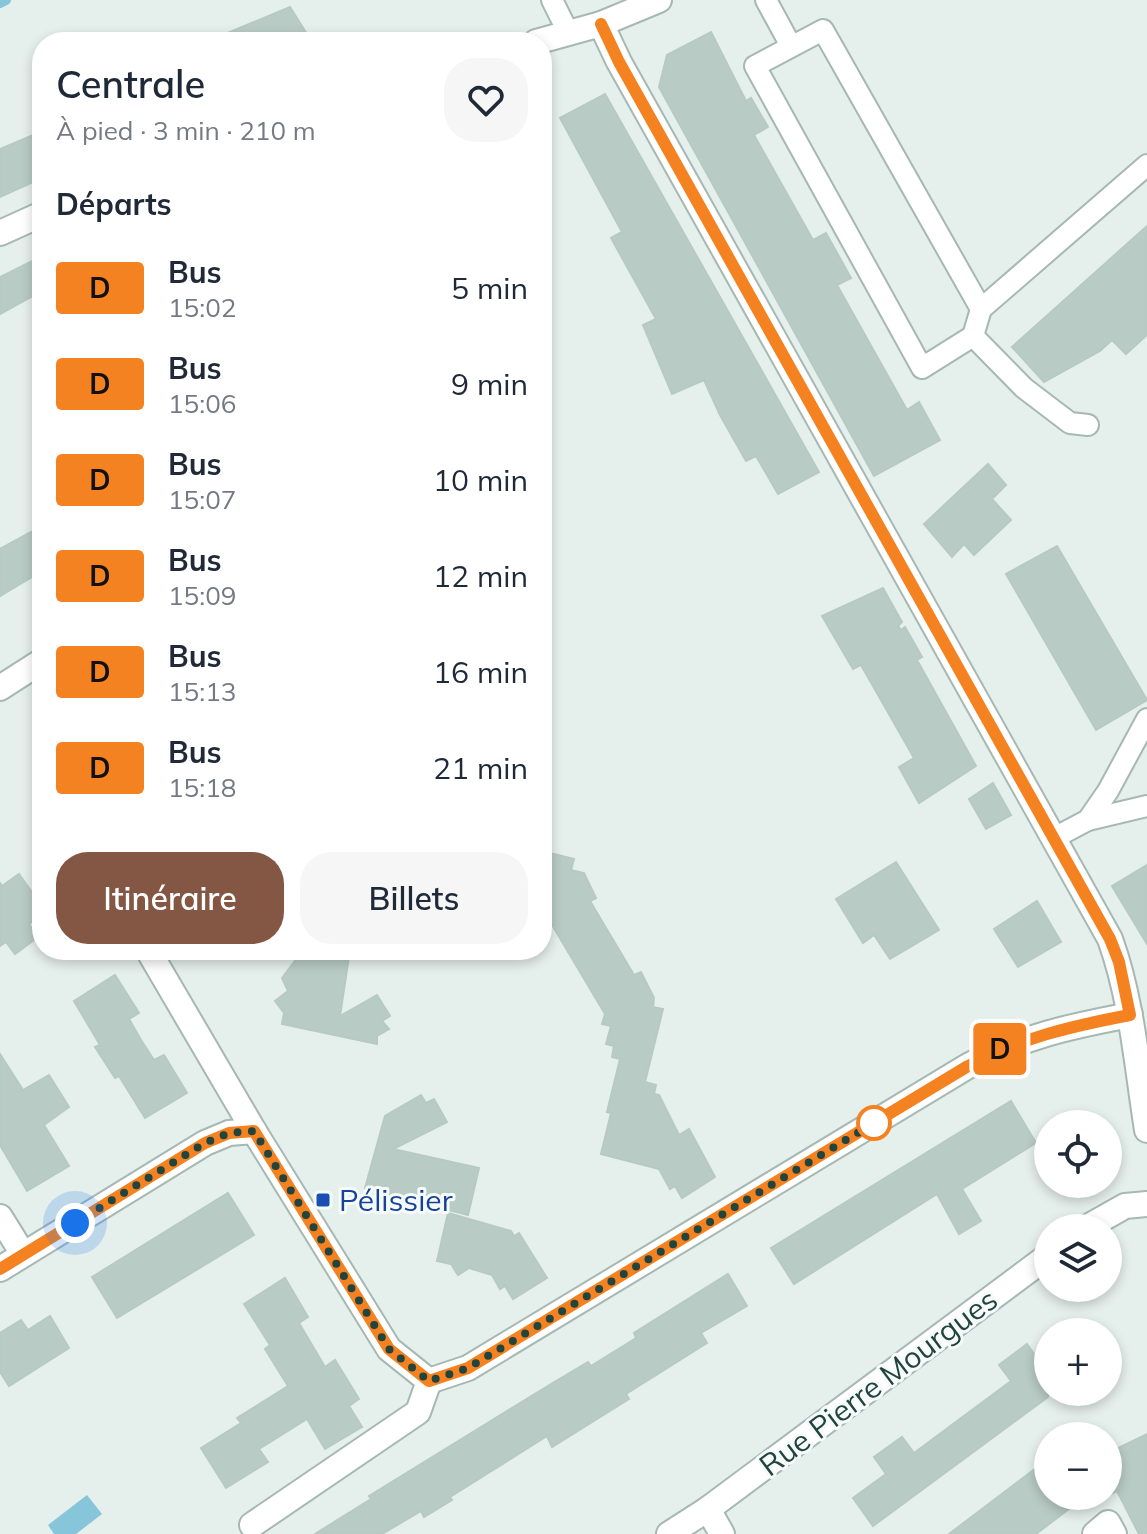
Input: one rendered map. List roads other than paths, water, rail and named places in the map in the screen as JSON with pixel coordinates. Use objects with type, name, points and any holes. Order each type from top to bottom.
[{"type":"street","points":[[552,38],[601,24],[659,0]]},
{"type":"street","points":[[601,24],[619,62],[1110,939],[1119,962],[1130,1015],[1147,1130]]},
{"type":"street","points":[[0,233],[32,219]]},
{"type":"street","points":[[0,688],[32,667]]},
{"type":"street","points":[[154,960],[254,1131],[389,1349],[429,1381]]},
{"type":"street","points":[[429,1381],[468,1368],[968,1066],[1001,1049],[1053,1031],[1130,1015]]},
{"type":"street","points":[[0,1269],[205,1143],[229,1133],[254,1131]]},
{"type":"street","points":[[1111,1214],[1125,1206],[1147,1204]]},
{"type":"street","points":[[0,1217],[23,1254]]},
{"type":"street","name":"Rue Pierre Mourgues","points":[[669,1534],[708,1509],[1034,1266]]},
{"type":"street","points":[[252,1525],[418,1412],[429,1381]]},
{"type":"street","points":[[708,1509],[722,1534]]},
{"type":"street","points":[[1095,1534],[1108,1523],[1114,1534]]},
{"type":"lane","points":[[552,0],[569,34]]},
{"type":"lane","points":[[766,0],[791,46]]},
{"type":"lane","points":[[981,309],[823,30],[755,66],[922,368],[973,336],[981,309],[1147,165]]},
{"type":"lane","points":[[973,336],[1024,388],[1070,423],[1088,425]]},
{"type":"lane","points":[[1088,820],[1108,791],[1147,719]]},
{"type":"lane","points":[[1054,838],[1088,820],[1147,806]]},
{"type":"water","points":[[87,1495],[102,1514],[76,1534],[54,1534],[48,1525]]},
{"type":"waterway","points":[[0,3],[6,0]]},
{"type":"place","name":"Pélissier","points":[[323,1200]]}]
